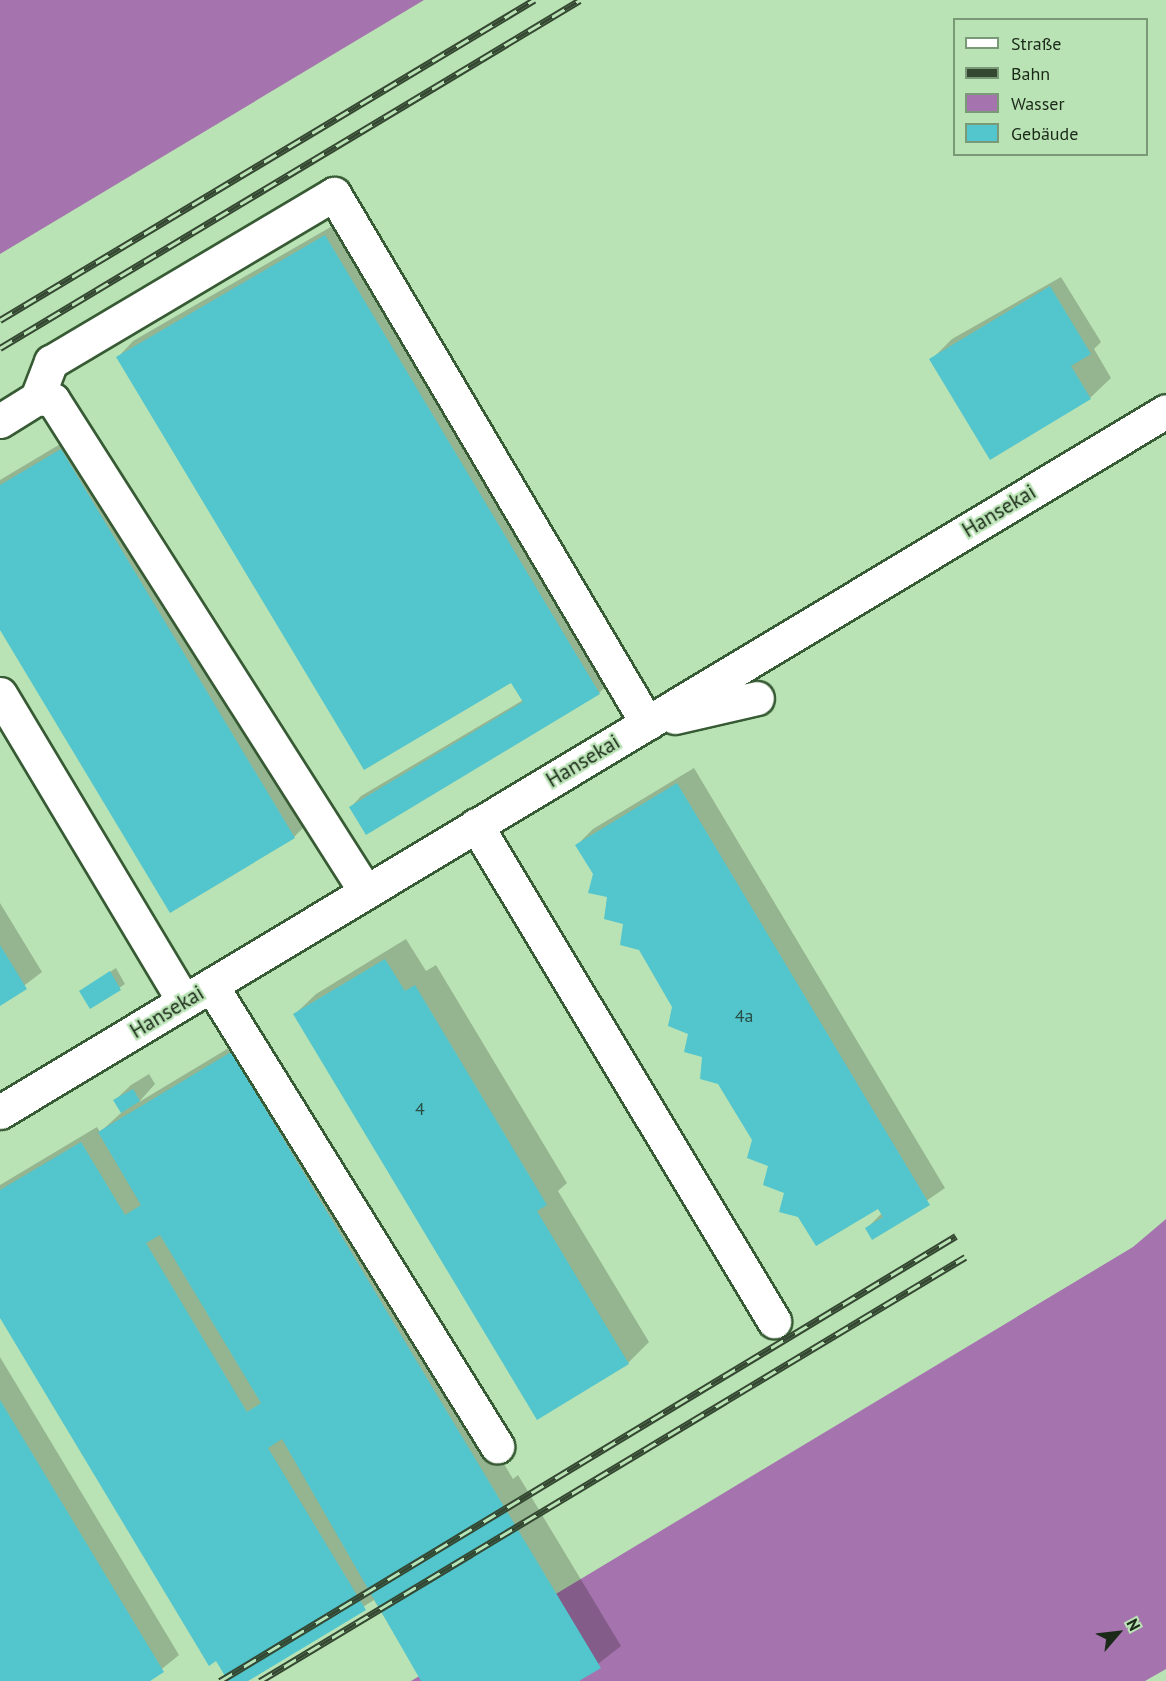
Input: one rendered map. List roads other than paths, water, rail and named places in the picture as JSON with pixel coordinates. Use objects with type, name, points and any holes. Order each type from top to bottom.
[{"type":"lane","points":[[0,421],[37,398],[51,362],[334,194],[647,723],[757,698]]},
{"type":"lane","points":[[37,398],[53,400],[366,892]]},
{"type":"lane","name":"Hansekai","points":[[0,1112],[1166,411]]},
{"type":"lane","points":[[0,694],[497,1446]]},
{"type":"lane","points":[[476,825],[774,1321]]},
{"type":"water","points":[[0,0],[424,0],[0,254]]},
{"type":"water","points":[[1166,1219],[1166,1669],[1145,1681],[411,1681],[1133,1247]]},
{"type":"railway","points":[[0,320],[534,0]]},
{"type":"railway","points":[[0,348],[580,0]]},
{"type":"railway","points":[[220,1681],[956,1236]]},
{"type":"railway","points":[[260,1681],[965,1257]]}]
